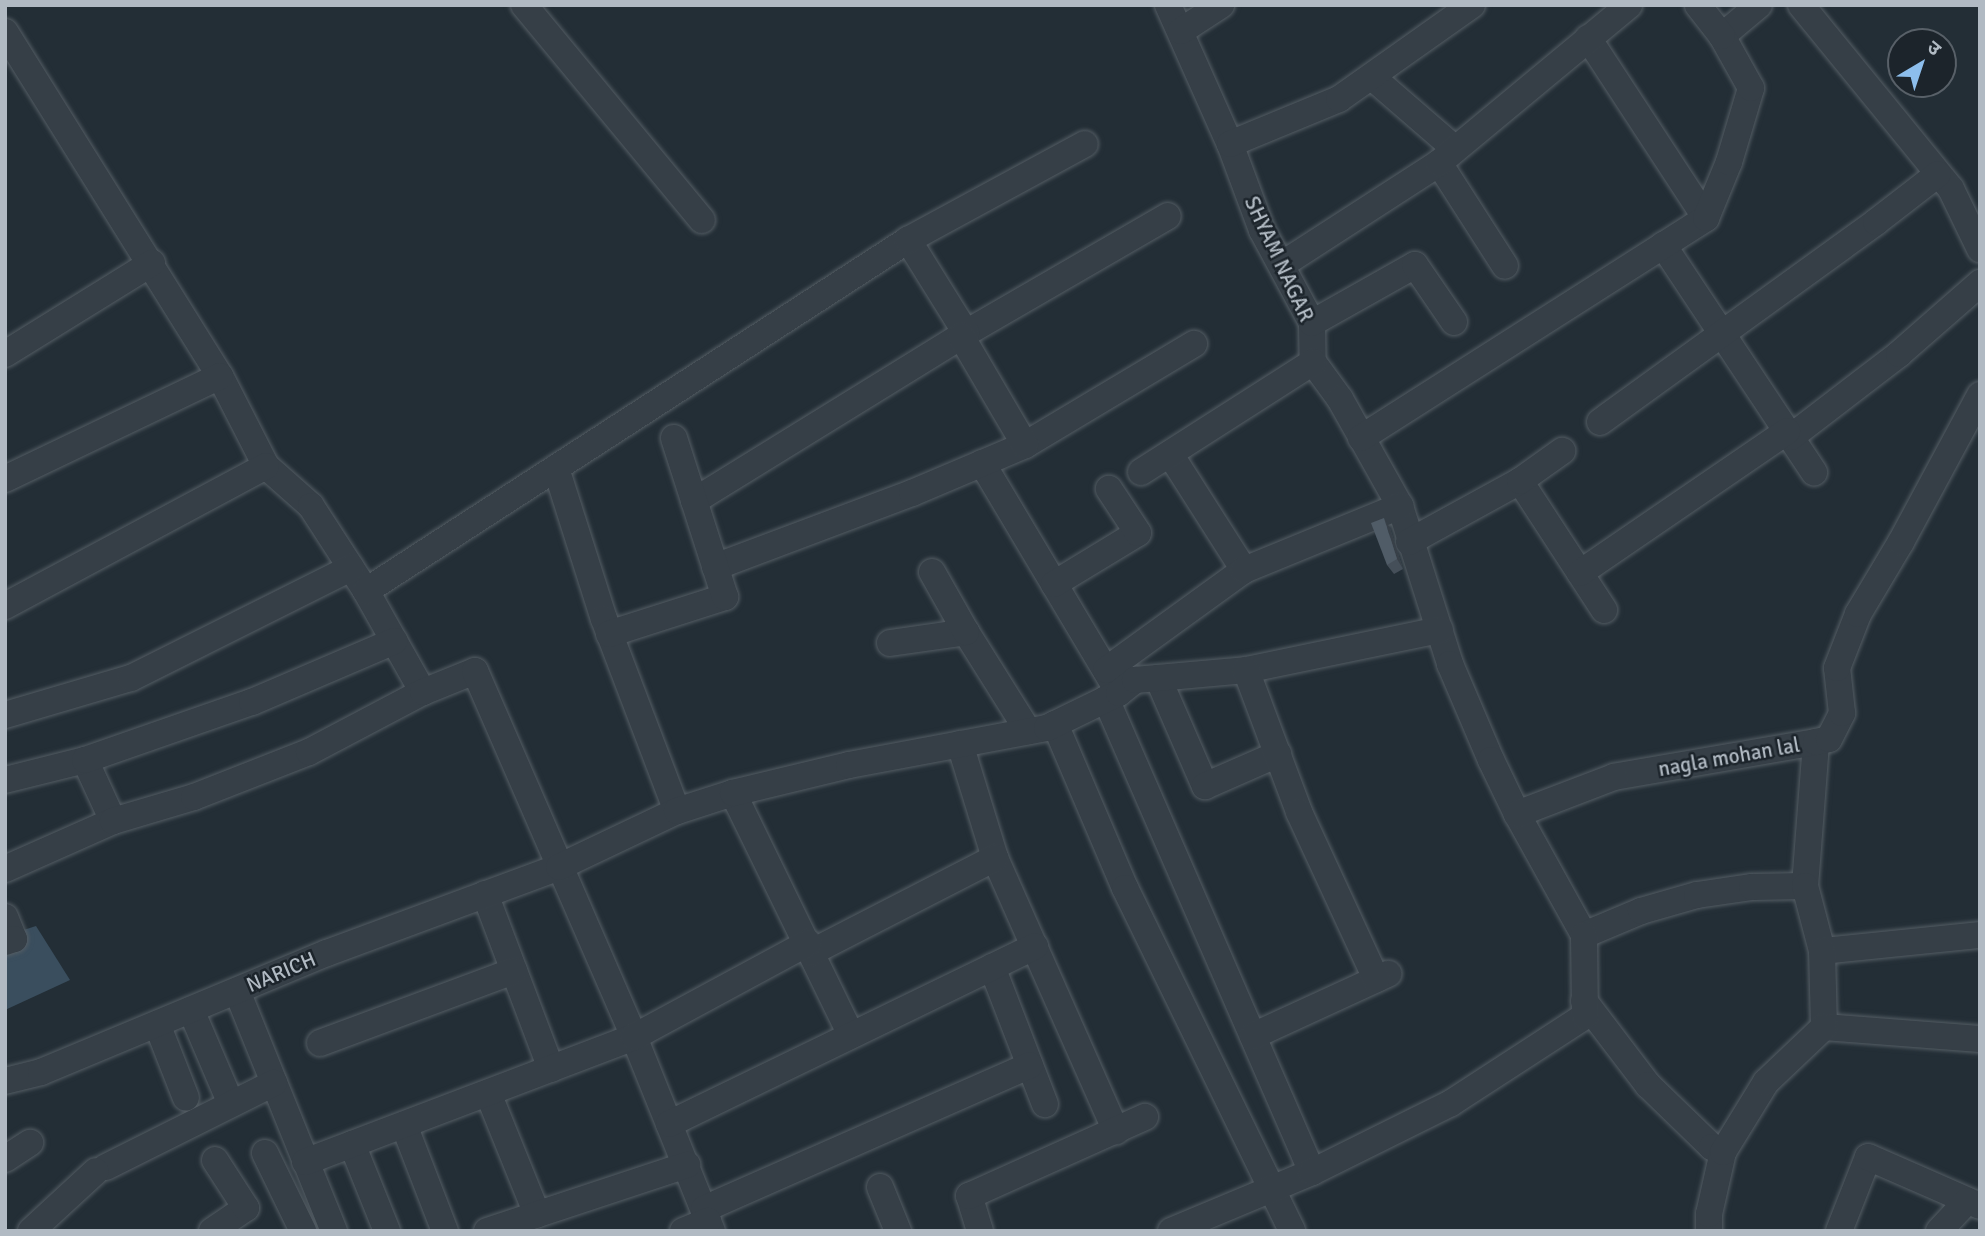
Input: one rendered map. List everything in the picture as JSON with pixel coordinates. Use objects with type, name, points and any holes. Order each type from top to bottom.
[{"type":"street","points":[[524,5],[702,220]]},
{"type":"street","name":"SHYAM NAGAR","points":[[1168,5],[1230,144],[1262,230],[1283,264],[1312,323],[1313,362]]},
{"type":"street","points":[[1181,30],[1221,5]]},
{"type":"street","points":[[1230,144],[1339,99],[1472,5]]},
{"type":"street","points":[[1283,264],[1447,156],[1629,5]]},
{"type":"street","points":[[1361,438],[1706,218],[1729,162],[1751,88],[1722,36],[1698,5]]},
{"type":"street","points":[[1722,36],[1759,5]]},
{"type":"street","points":[[1801,5],[1951,189],[1980,249]]},
{"type":"street","points":[[5,32],[220,376],[266,466],[311,506],[366,591],[423,692]]},
{"type":"street","points":[[1588,38],[1706,218]]},
{"type":"street","points":[[1371,76],[1447,156],[1506,266]]},
{"type":"street","points":[[366,591],[908,240],[1085,144]]},
{"type":"street","points":[[1600,422],[1876,222],[1938,173]]},
{"type":"street","points":[[694,501],[964,334],[1168,216]]},
{"type":"street","points":[[908,240],[1025,445]]},
{"type":"street","points":[[1664,245],[1814,472]]},
{"type":"street","points":[[5,354],[152,264]]},
{"type":"street","points":[[1312,323],[1415,265],[1454,322]]},
{"type":"street","points":[[1580,573],[1789,434],[1899,354],[1980,283]]},
{"type":"street","points":[[715,567],[912,493],[1025,445],[1194,344]]},
{"type":"street","points":[[1141,472],[1313,362],[1340,399],[1400,506],[1409,542],[1450,664],[1517,814],[1584,935],[1585,1016],[1451,1103],[1312,1172],[1171,1231]]},
{"type":"street","points":[[5,479],[220,376]]},
{"type":"street","points":[[1816,742],[1829,738],[1842,713],[1837,667],[1858,614],[1901,542],[1980,395]]},
{"type":"street","points":[[609,634],[724,597],[674,438]]},
{"type":"street","points":[[1409,542],[1520,481],[1562,452]]},
{"type":"street","points":[[1170,454],[1244,570]]},
{"type":"street","points":[[982,463],[1054,584],[1110,687],[1252,1036],[1312,1172]]},
{"type":"street","points":[[5,606],[266,466]]},
{"type":"street","points":[[556,468],[609,634],[677,811]]},
{"type":"street","points":[[1520,481],[1604,610]]},
{"type":"street","points":[[1054,584],[1138,533],[1109,489]]},
{"type":"street","points":[[1110,687],[1244,570],[1400,506]]},
{"type":"street","points":[[5,715],[131,678],[351,568]]},
{"type":"street","points":[[932,572],[965,632],[1028,732]]},
{"type":"street","points":[[1110,687],[1135,680],[1246,670],[1440,630]]},
{"type":"street","points":[[890,643],[965,632]]},
{"type":"street","points":[[5,780],[85,760],[252,702],[394,641]]},
{"type":"street","points":[[1246,670],[1299,812],[1382,977],[1252,1036]]},
{"type":"street","points":[[5,869],[113,821],[194,797],[309,752],[423,692],[475,671],[634,1038],[708,1220]]},
{"type":"street","points":[[1157,678],[1205,786],[1278,754]]},
{"type":"street","name":"NARICH","points":[[5,1081],[41,1072],[327,953],[559,867],[677,811],[733,793],[849,765],[1028,732],[1055,724],[1110,687]]},
{"type":"street","points":[[1055,724],[1125,888],[1292,1231]]},
{"type":"street","name":"nagla mohan lal","points":[[1517,814],[1614,777],[1816,742],[1805,886],[1822,951],[1824,1027]]},
{"type":"street","points":[[960,744],[995,858],[1116,1131]]},
{"type":"street","points":[[85,760],[113,821]]},
{"type":"street","points":[[733,793],[851,1035]]},
{"type":"street","points":[[305,1161],[634,1038],[810,947],[995,858]]},
{"type":"street","points":[[1584,935],[1641,911],[1697,895],[1752,887],[1805,886]]},
{"type":"street","points":[[485,894],[551,1069]]},
{"type":"street","points":[[5,916],[14,939],[5,942]]},
{"type":"street","points":[[1822,951],[1980,935]]},
{"type":"street","points":[[669,1124],[1035,946]]},
{"type":"street","points":[[992,967],[1045,1104]]},
{"type":"street","points":[[320,1043],[514,971]]},
{"type":"street","points":[[237,990],[305,1161],[325,1228]]},
{"type":"street","points":[[1584,1001],[1648,1085],[1712,1147],[1723,1152]]},
{"type":"street","points":[[191,1010],[231,1104]]},
{"type":"street","points":[[157,1024],[186,1098]]},
{"type":"street","points":[[1709,1231],[1709,1214],[1723,1152],[1766,1082],[1824,1027],[1980,1039]]},
{"type":"street","points":[[683,1231],[1030,1065]]},
{"type":"street","points":[[31,1231],[101,1169],[274,1083]]},
{"type":"street","points":[[488,1093],[537,1214]]},
{"type":"street","points":[[980,1231],[969,1196],[1145,1117]]},
{"type":"street","points":[[404,1125],[446,1231]]},
{"type":"street","points":[[5,1160],[30,1143]]},
{"type":"street","points":[[352,1144],[387,1231]]},
{"type":"street","points":[[265,1153],[303,1231]]},
{"type":"street","points":[[1839,1231],[1868,1157],[1973,1203],[1939,1231]]},
{"type":"street","points":[[212,1231],[246,1208],[215,1160]]},
{"type":"street","points":[[487,1231],[687,1165]]},
{"type":"street","points":[[880,1187],[898,1231]]},
{"type":"water","points":[[36,926],[70,980],[5,1010],[5,936]]},
{"type":"building","points":[[1384,518],[1397,559],[1387,565],[1371,523]]}]
